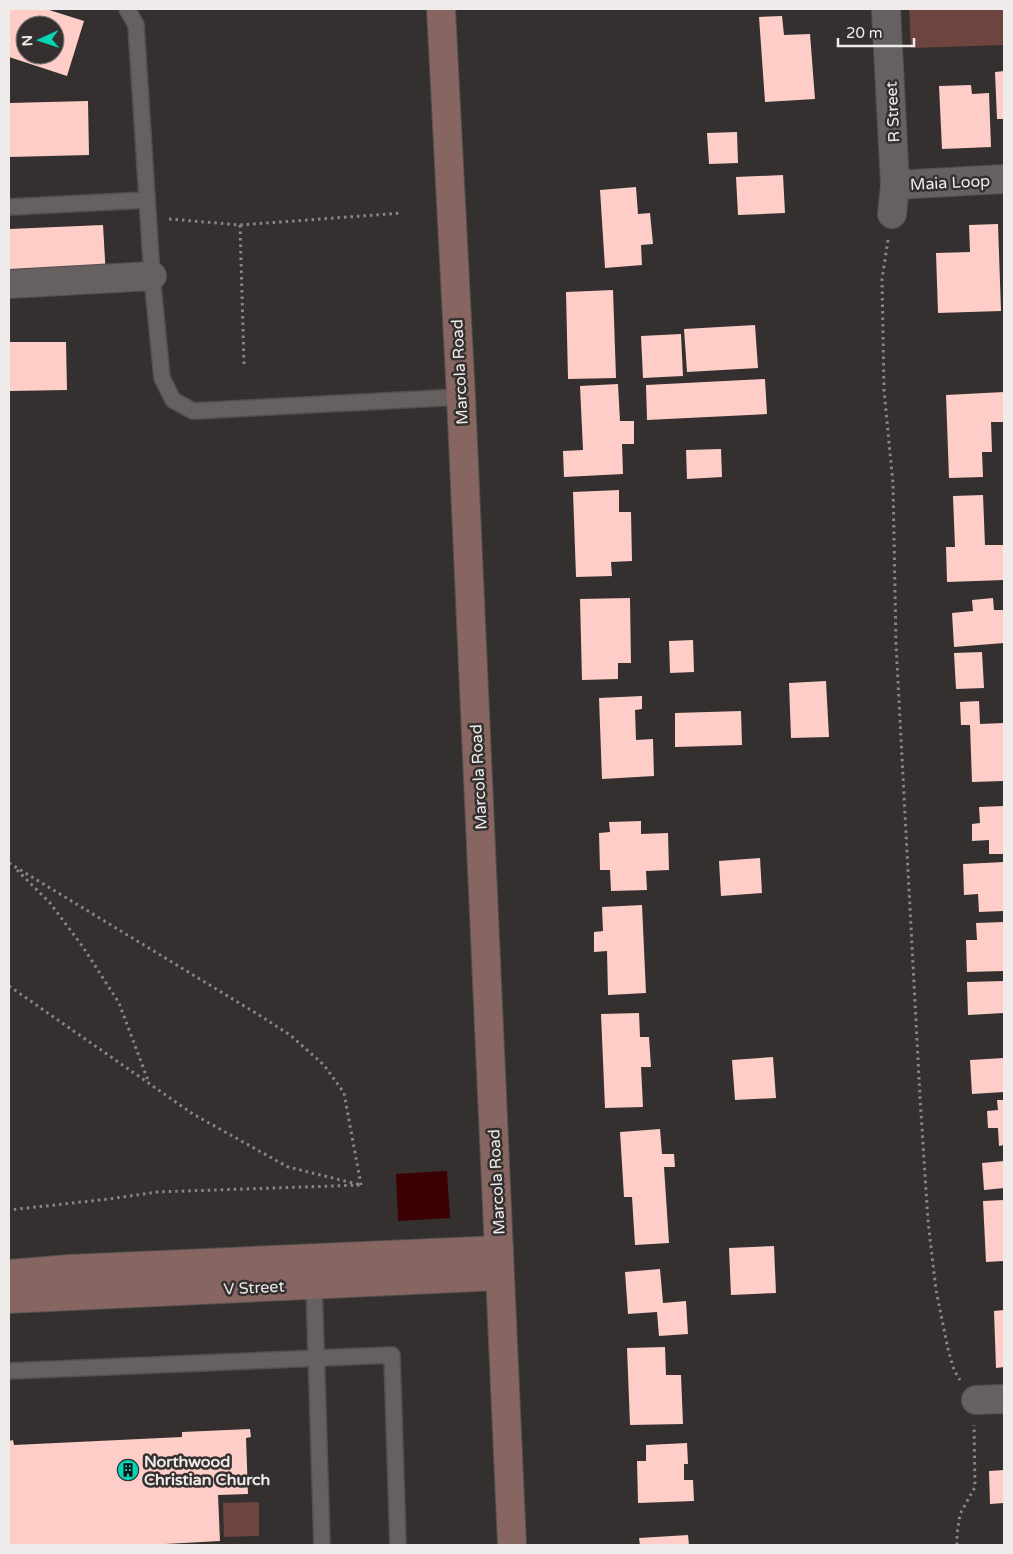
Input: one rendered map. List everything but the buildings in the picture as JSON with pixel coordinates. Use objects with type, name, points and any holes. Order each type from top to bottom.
[{"type":"main road","name":"Marcola Road","points":[[441,9],[461,397],[512,1545]]},
{"type":"main road","name":"V Street","points":[[9,1274],[69,1269],[499,1263]]},
{"type":"main road","name":"V Street","points":[[9,1299],[314,1284],[499,1263]]},
{"type":"street","name":"R Street","points":[[886,9],[895,185],[892,214]]},
{"type":"street","name":"Maia Loop","points":[[895,185],[1004,179]]},
{"type":"street","points":[[9,284],[152,276]]},
{"type":"street","points":[[976,1400],[1004,1399]]},
{"type":"lane","points":[[127,9],[136,26],[152,276],[162,378],[173,400],[193,411],[461,397]]},
{"type":"lane","points":[[9,207],[147,200]]},
{"type":"lane","points":[[314,1284],[322,1545]]},
{"type":"lane","points":[[9,1370],[392,1355],[398,1545]]},
{"type":"path","points":[[148,217],[240,225],[402,213]]},
{"type":"path","points":[[892,214],[882,279],[884,390],[893,484],[896,644],[927,1202],[936,1290],[948,1349],[954,1370],[963,1385],[976,1400],[974,1422],[975,1487],[960,1514],[957,1545]]},
{"type":"path","points":[[240,225],[244,364]]},
{"type":"path","points":[[9,863],[259,1015],[290,1035],[324,1065],[344,1092],[361,1185]]},
{"type":"path","points":[[14,866],[50,903],[83,947],[119,1003],[149,1084]]},
{"type":"path","points":[[9,986],[193,1114],[288,1166],[361,1185]]},
{"type":"path","points":[[9,1210],[157,1192],[361,1185]]},
{"type":"shaded area","points":[[909,9],[1004,9],[1004,45],[911,48]]},
{"type":"shaded area","points":[[447,1171],[450,1218],[398,1221],[396,1174]]},
{"type":"shaded area","points":[[259,1502],[259,1536],[224,1537],[223,1503]]},
{"type":"place","name":"Northwood Christian Church","points":[[128,1470]]}]
